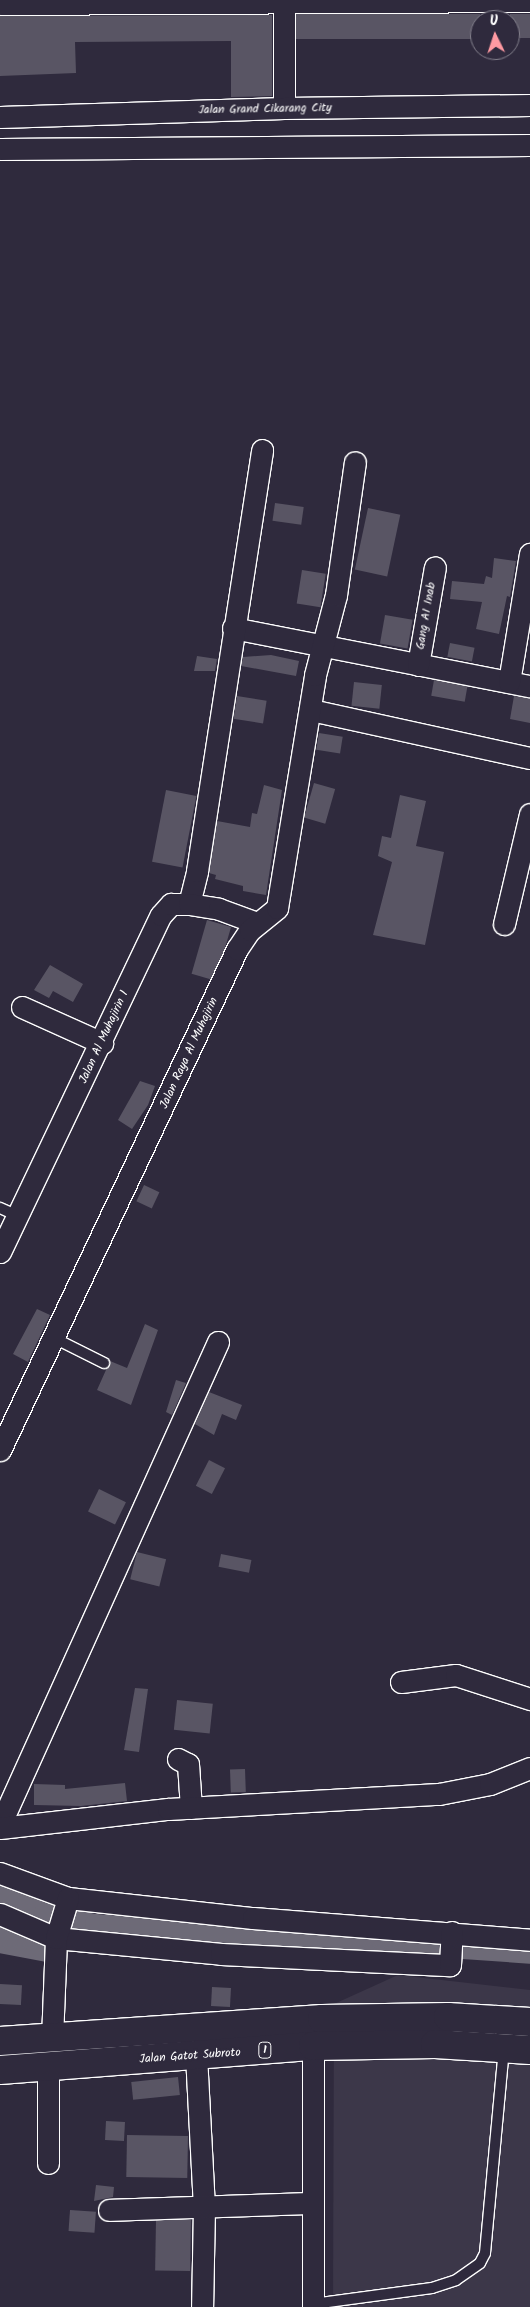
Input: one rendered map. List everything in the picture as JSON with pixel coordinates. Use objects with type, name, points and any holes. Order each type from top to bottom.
[{"type":"highway","name":"1","points":[[0,2042],[322,2019],[448,2017],[530,2022]]},
{"type":"highway","name":"Jalan Gatot Subroto","points":[[0,2070],[314,2046],[435,2044],[517,2048]]},
{"type":"street","points":[[0,4],[530,1]]},
{"type":"street","points":[[284,108],[290,2]]},
{"type":"street","name":"Jalan Grand Cikarang City","points":[[0,116],[284,108],[530,105]]},
{"type":"street","points":[[0,150],[530,145]]},
{"type":"street","points":[[189,904],[197,871],[233,628],[262,450]]},
{"type":"street","name":"Jalan Raya Al Muhajirin","points":[[0,1450],[237,949],[257,923],[272,915],[277,908],[323,646],[336,595],[355,462]]},
{"type":"street","points":[[233,628],[520,684],[530,554]]},
{"type":"street","name":"Gang AI Inab","points":[[418,665],[435,566]]},
{"type":"street","points":[[311,710],[530,758]]},
{"type":"street","points":[[504,924],[530,814]]},
{"type":"street","name":"Jalan Al Muhajirin 1","points":[[0,1252],[9,1212],[102,1043],[160,915],[171,904],[189,904],[220,909],[257,923]]},
{"type":"street","points":[[22,1007],[102,1043]]},
{"type":"street","points":[[218,1342],[0,1827],[191,1808],[439,1794],[490,1784],[530,1768]]},
{"type":"street","points":[[401,1682],[456,1675],[530,1699]]},
{"type":"street","points":[[178,1759],[188,1764],[191,1808]]},
{"type":"street","points":[[0,1873],[66,1904],[530,1940]]},
{"type":"street","points":[[52,2039],[57,1935],[66,1904]]},
{"type":"street","points":[[0,1914],[57,1935],[221,1954],[452,1963],[451,1935]]},
{"type":"street","points":[[313,2306],[314,2046]]},
{"type":"street","points":[[196,2055],[204,2207],[202,2307]]},
{"type":"street","points":[[48,2067],[48,2163]]},
{"type":"street","points":[[109,2210],[313,2203]]},
{"type":"lane","points":[[54,1338],[104,1362]]},
{"type":"lane","points":[[313,2306],[432,2288],[456,2280],[480,2263],[485,2253],[517,2048]]},
{"type":"shaded area","points":[[398,1975],[530,1990],[530,2307],[333,2307],[334,2004]]},
{"type":"building","points":[[296,14],[470,14],[470,39],[296,39]]},
{"type":"building","points":[[520,14],[530,14],[530,38],[520,38]]},
{"type":"building","points":[[272,15],[272,96],[231,97],[231,41],[75,42],[76,73],[0,76],[0,16]]},
{"type":"building","points":[[275,503],[304,507],[301,525],[272,521]]},
{"type":"building","points":[[368,508],[400,515],[387,576],[355,570]]},
{"type":"building","points":[[494,558],[516,561],[510,597],[507,596],[499,634],[476,629],[482,602],[450,599],[452,581],[484,584],[486,576],[492,578]]},
{"type":"building","points":[[302,570],[326,574],[320,607],[297,604]]},
{"type":"building","points":[[385,615],[413,620],[408,648],[380,644]]},
{"type":"building","points":[[450,643],[475,648],[472,662],[447,657]]},
{"type":"building","points":[[271,655],[299,661],[296,676],[241,666],[243,657]]},
{"type":"building","points":[[197,656],[217,659],[215,671],[194,671]]},
{"type":"building","points":[[434,680],[467,686],[465,702],[431,696]]},
{"type":"building","points":[[354,682],[382,685],[379,709],[351,706]]},
{"type":"building","points":[[237,696],[267,701],[263,723],[233,719]]},
{"type":"building","points":[[514,696],[530,698],[530,723],[510,719]]},
{"type":"building","points":[[319,733],[343,737],[340,754],[316,750]]},
{"type":"building","points":[[314,783],[335,789],[325,824],[304,818]]},
{"type":"building","points":[[264,785],[282,790],[266,895],[243,891],[243,886],[215,879],[216,875],[209,873],[217,821],[250,827],[252,813],[257,814]]},
{"type":"building","points":[[166,790],[196,796],[183,868],[152,862]]},
{"type":"building","points":[[400,795],[426,801],[416,846],[444,852],[425,945],[373,935],[392,862],[378,856],[382,836],[391,838]]},
{"type":"building","points":[[207,920],[231,927],[216,981],[192,974]]},
{"type":"building","points":[[50,965],[83,984],[73,1002],[53,991],[49,998],[34,990]]},
{"type":"building","points":[[140,1081],[155,1086],[148,1105],[132,1129],[118,1120]]},
{"type":"building","points":[[144,1185],[159,1192],[152,1208],[136,1201]]},
{"type":"building","points":[[37,1309],[50,1315],[28,1362],[13,1354]]},
{"type":"building","points":[[145,1324],[158,1330],[131,1405],[97,1390],[110,1361],[127,1368]]},
{"type":"building","points":[[176,1380],[186,1383],[172,1415],[166,1412]]},
{"type":"building","points":[[209,1392],[242,1405],[236,1420],[222,1414],[214,1435],[195,1424]]},
{"type":"building","points":[[209,1460],[225,1468],[212,1494],[196,1486]]},
{"type":"building","points":[[99,1489],[126,1502],[115,1525],[88,1511]]},
{"type":"building","points":[[137,1552],[166,1559],[159,1586],[130,1579]]},
{"type":"building","points":[[221,1554],[251,1560],[249,1573],[219,1567]]},
{"type":"building","points":[[135,1688],[148,1689],[139,1752],[124,1750]]},
{"type":"building","points":[[177,1700],[213,1704],[210,1734],[174,1730]]},
{"type":"building","points":[[245,1769],[246,1792],[231,1793],[230,1770]]},
{"type":"building","points":[[125,1783],[127,1801],[81,1806],[34,1805],[34,1784],[65,1785],[65,1789]]},
{"type":"building","points":[[0,1984],[22,1985],[21,2005],[0,2004]]},
{"type":"building","points":[[212,1987],[231,1988],[230,2007],[211,2006]]},
{"type":"building","points":[[178,2077],[180,2095],[133,2100],[131,2082]]},
{"type":"building","points":[[106,2121],[125,2122],[124,2141],[105,2140]]},
{"type":"building","points":[[127,2135],[188,2136],[187,2178],[126,2177]]},
{"type":"building","points":[[96,2185],[114,2187],[113,2197],[94,2201]]},
{"type":"building","points":[[70,2210],[96,2212],[94,2233],[69,2231]]},
{"type":"building","points":[[156,2219],[191,2220],[190,2271],[155,2270]]},
{"type":"waterway","points":[[0,1894],[44,1913],[95,1924],[530,1954]]},
{"type":"waterway","points":[[0,1936],[48,1945]]}]
